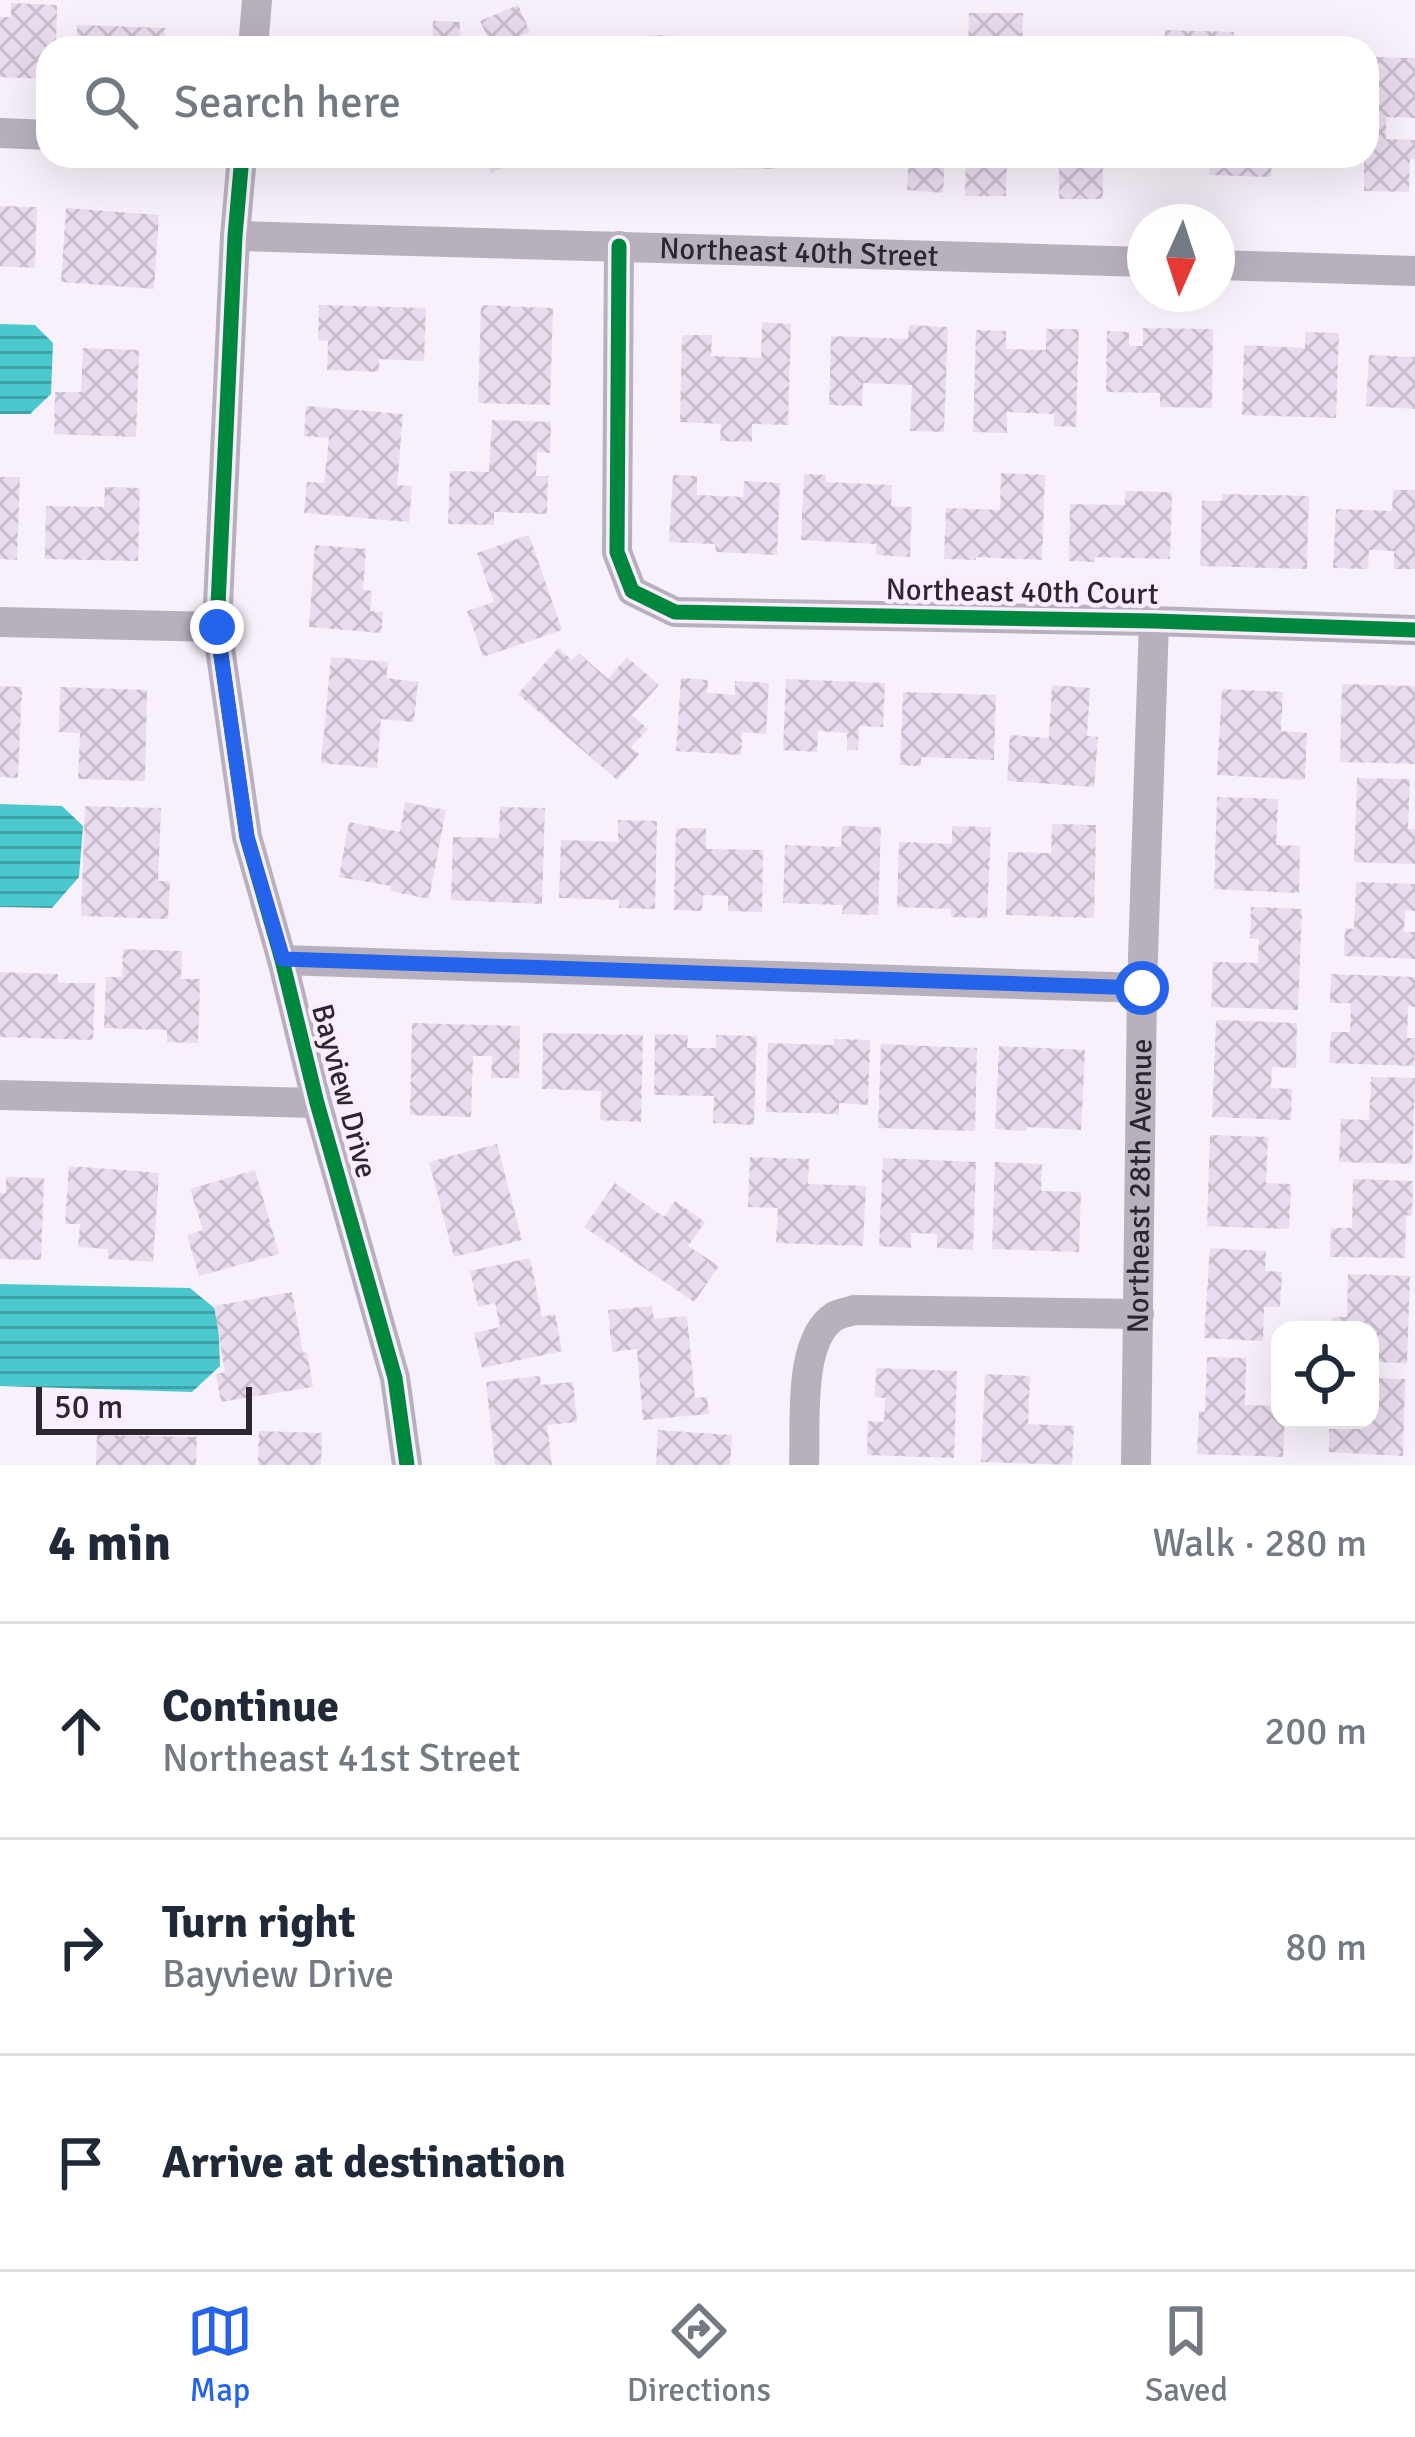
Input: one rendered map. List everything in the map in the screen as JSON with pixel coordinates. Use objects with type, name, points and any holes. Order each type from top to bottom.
[{"type":"street","points":[[254,36],[257,0]]},
{"type":"street","points":[[0,134],[36,135]]},
{"type":"street","name":"Bayview Drive","points":[[241,168],[217,627],[247,837],[395,1378],[407,1465]]},
{"type":"street","name":"Northeast 40th Street","points":[[235,236],[1127,261]]},
{"type":"street","name":"Northeast 40th Court","points":[[619,247],[617,552],[632,591],[675,612],[1415,631]]},
{"type":"street","points":[[1235,266],[1415,271]]},
{"type":"street","name":"Northeast 28th Avenue","points":[[1136,1465],[1142,988],[1154,621]]},
{"type":"street","points":[[0,622],[217,627]]},
{"type":"street","points":[[283,959],[1142,988]]},
{"type":"street","points":[[0,1095],[317,1103]]},
{"type":"street","points":[[804,1465],[808,1365],[813,1346],[835,1316],[854,1310],[1139,1314]]},
{"type":"water","points":[[0,324],[35,325],[53,343],[51,394],[30,414],[0,414]]},
{"type":"water","points":[[0,804],[62,806],[83,826],[79,877],[52,908],[0,907]]},
{"type":"water","points":[[0,1284],[190,1288],[218,1311],[220,1366],[192,1392],[0,1386]]},
{"type":"building","points":[[11,3],[57,5],[56,36],[36,36],[36,78],[0,77],[0,17],[11,17]]},
{"type":"building","points":[[518,5],[530,32],[487,36],[480,21]]},
{"type":"building","points":[[969,13],[1023,13],[1022,36],[968,36]]},
{"type":"building","points":[[433,21],[460,22],[459,36],[432,36]]},
{"type":"building","points":[[77,25],[165,28],[165,36],[77,36]]},
{"type":"building","points":[[1165,30],[1234,32],[1234,36],[1165,36]]},
{"type":"building","points":[[1379,57],[1415,58],[1415,118],[1386,117],[1386,139],[1415,140],[1409,192],[1364,191],[1364,168],[1379,168]]},
{"type":"building","points":[[908,168],[944,168],[943,193],[907,190]]},
{"type":"building","points":[[966,168],[1007,168],[1006,196],[965,196]]},
{"type":"building","points":[[1059,168],[1103,168],[1103,199],[1059,199]]},
{"type":"building","points":[[1209,168],[1271,168],[1271,177],[1209,175]]},
{"type":"building","points":[[0,206],[37,207],[35,268],[0,266]]},
{"type":"building","points":[[66,208],[159,215],[154,289],[61,282]]},
{"type":"building","points":[[319,305],[426,308],[424,361],[379,359],[379,372],[327,370],[328,341],[318,340]]},
{"type":"building","points":[[481,305],[553,308],[550,405],[478,403]]},
{"type":"building","points":[[762,322],[791,324],[788,425],[752,424],[752,442],[720,441],[721,424],[680,422],[682,335],[712,335],[711,356],[761,358]]},
{"type":"building","points":[[909,325],[948,327],[944,432],[910,431],[912,385],[863,383],[862,406],[829,405],[831,336],[908,339]]},
{"type":"building","points":[[1143,328],[1213,329],[1212,408],[1160,407],[1160,393],[1106,392],[1107,331],[1129,332],[1129,346],[1143,346]]},
{"type":"building","points":[[1046,329],[1079,329],[1076,427],[1054,426],[1054,414],[1007,412],[1007,433],[973,432],[976,330],[1006,331],[1006,349],[1046,350]]},
{"type":"building","points":[[1305,332],[1339,333],[1336,418],[1242,415],[1244,345],[1305,348]]},
{"type":"building","points":[[83,348],[139,350],[136,437],[54,434],[55,392],[81,392]]},
{"type":"building","points":[[1369,355],[1415,357],[1415,409],[1366,406]]},
{"type":"building","points":[[306,406],[403,414],[397,485],[412,486],[409,522],[304,513],[307,482],[324,483],[329,438],[304,436]]},
{"type":"building","points":[[492,420],[551,422],[550,453],[537,452],[536,476],[548,476],[547,514],[494,512],[494,525],[448,524],[450,471],[489,472]]},
{"type":"building","points":[[1001,473],[1045,475],[1042,560],[944,559],[946,508],[1000,510]]},
{"type":"building","points":[[804,474],[826,475],[826,482],[892,485],[891,506],[912,507],[910,557],[876,555],[876,544],[801,540]]},
{"type":"building","points":[[673,475],[697,476],[697,495],[743,497],[744,481],[780,483],[777,555],[716,552],[715,544],[669,542]]},
{"type":"building","points":[[0,477],[20,477],[17,560],[0,559]]},
{"type":"building","points":[[105,487],[140,488],[138,561],[45,559],[46,506],[104,507]]},
{"type":"building","points":[[1393,490],[1415,490],[1415,569],[1394,569],[1394,551],[1369,550],[1368,569],[1333,568],[1336,509],[1392,511]]},
{"type":"building","points":[[1125,491],[1172,492],[1170,559],[1069,561],[1070,504],[1125,505]]},
{"type":"building","points":[[1222,494],[1309,496],[1307,569],[1200,566],[1202,501],[1222,501]]},
{"type":"building","points":[[529,535],[562,630],[483,657],[467,611],[494,602],[477,553]]},
{"type":"building","points":[[315,545],[366,549],[363,590],[372,591],[370,611],[383,612],[381,633],[309,627]]},
{"type":"building","points":[[558,648],[572,660],[579,653],[608,679],[627,657],[659,685],[632,715],[648,729],[631,747],[639,754],[617,780],[518,694]]},
{"type":"building","points":[[331,657],[388,662],[386,678],[418,682],[414,722],[381,719],[377,768],[321,763]]},
{"type":"building","points":[[681,678],[708,680],[707,693],[735,695],[735,681],[769,683],[766,734],[742,732],[741,755],[676,751]]},
{"type":"building","points":[[786,679],[885,683],[883,727],[859,726],[858,750],[847,750],[847,733],[818,731],[817,752],[783,750]]},
{"type":"building","points":[[1342,684],[1415,686],[1415,764],[1340,762]]},
{"type":"building","points":[[1052,685],[1090,688],[1087,736],[1098,737],[1094,787],[1007,781],[1010,735],[1049,738]]},
{"type":"building","points":[[0,686],[22,687],[18,778],[0,777]]},
{"type":"building","points":[[60,687],[147,690],[145,781],[78,779],[80,733],[59,732]]},
{"type":"building","points":[[1222,689],[1283,692],[1281,731],[1307,733],[1305,780],[1217,775]]},
{"type":"building","points":[[903,692],[996,695],[994,760],[921,757],[921,766],[900,765]]},
{"type":"building","points":[[1357,778],[1410,779],[1408,829],[1415,829],[1415,864],[1354,862]]},
{"type":"building","points":[[1217,797],[1278,799],[1276,845],[1300,846],[1299,893],[1214,889]]},
{"type":"building","points":[[405,802],[446,810],[429,899],[390,891],[391,886],[339,877],[349,822],[400,832]]},
{"type":"building","points":[[85,806],[161,808],[158,881],[170,881],[168,919],[81,916]]},
{"type":"building","points":[[500,807],[545,808],[542,904],[451,900],[453,837],[499,838]]},
{"type":"building","points":[[618,820],[657,821],[655,909],[619,908],[619,900],[559,898],[561,840],[618,842]]},
{"type":"building","points":[[1052,824],[1096,825],[1094,918],[1006,915],[1008,852],[1051,853]]},
{"type":"building","points":[[842,826],[881,827],[878,915],[842,914],[843,905],[783,903],[785,845],[841,847]]},
{"type":"building","points":[[952,826],[991,827],[987,918],[951,917],[951,909],[897,907],[899,842],[952,844]]},
{"type":"building","points":[[676,828],[706,828],[706,849],[763,850],[762,912],[728,911],[728,896],[703,895],[702,911],[674,910]]},
{"type":"building","points":[[1356,882],[1415,884],[1415,911],[1405,910],[1404,932],[1415,932],[1415,959],[1344,956],[1345,928],[1354,929]]},
{"type":"building","points":[[1251,907],[1302,909],[1298,1010],[1211,1007],[1213,962],[1258,963],[1259,939],[1250,938]]},
{"type":"building","points":[[123,949],[182,951],[181,979],[200,979],[198,1043],[167,1042],[167,1030],[104,1028],[106,977],[122,977]]},
{"type":"building","points":[[0,972],[58,974],[58,983],[95,983],[93,1040],[0,1037]]},
{"type":"building","points":[[1331,974],[1415,977],[1415,1007],[1408,1006],[1407,1038],[1415,1038],[1414,1066],[1329,1063],[1331,1032],[1350,1032],[1351,1003],[1330,1003]]},
{"type":"building","points":[[1216,1020],[1297,1023],[1296,1068],[1272,1067],[1271,1088],[1292,1089],[1291,1120],[1212,1117]]},
{"type":"building","points":[[412,1023],[520,1026],[519,1078],[491,1078],[492,1056],[473,1056],[471,1117],[410,1115]]},
{"type":"building","points":[[543,1033],[643,1035],[641,1122],[600,1120],[601,1091],[542,1089]]},
{"type":"building","points":[[655,1034],[688,1035],[687,1048],[716,1048],[716,1035],[757,1036],[754,1125],[713,1123],[714,1096],[654,1095]]},
{"type":"building","points":[[834,1039],[870,1040],[868,1105],[839,1103],[839,1114],[766,1112],[768,1043],[834,1045]]},
{"type":"building","points":[[881,1044],[977,1048],[975,1131],[878,1128]]},
{"type":"building","points":[[999,1046],[1085,1050],[1081,1130],[995,1129]]},
{"type":"building","points":[[1371,1077],[1415,1078],[1412,1164],[1339,1162],[1341,1119],[1369,1120]]},
{"type":"building","points":[[1210,1135],[1268,1137],[1266,1183],[1291,1184],[1289,1229],[1207,1226]]},
{"type":"building","points":[[497,1144],[522,1240],[454,1257],[429,1162]]},
{"type":"building","points":[[750,1157],[809,1159],[808,1184],[866,1186],[863,1246],[776,1243],[778,1208],[748,1207]]},
{"type":"building","points":[[883,1158],[976,1162],[973,1250],[937,1248],[937,1234],[911,1233],[911,1248],[879,1246]]},
{"type":"building","points":[[995,1162],[1042,1164],[1041,1191],[1081,1192],[1079,1252],[992,1249]]},
{"type":"building","points":[[69,1166],[159,1173],[153,1262],[108,1259],[108,1249],[78,1247],[80,1224],[65,1224]]},
{"type":"building","points":[[255,1170],[279,1254],[199,1276],[187,1235],[203,1230],[190,1189]]},
{"type":"building","points":[[6,1177],[44,1178],[41,1260],[0,1259],[0,1193],[6,1193]]},
{"type":"building","points":[[1353,1179],[1413,1181],[1405,1258],[1330,1257],[1331,1228],[1352,1228]]},
{"type":"building","points":[[615,1183],[664,1217],[675,1201],[705,1222],[688,1246],[719,1266],[694,1302],[584,1227]]},
{"type":"building","points":[[1210,1248],[1266,1251],[1265,1271],[1282,1272],[1280,1307],[1264,1307],[1263,1341],[1204,1338]]},
{"type":"building","points":[[530,1258],[542,1317],[555,1314],[562,1351],[482,1368],[474,1333],[500,1327],[495,1303],[478,1307],[470,1271]]},
{"type":"building","points":[[1348,1274],[1410,1276],[1407,1363],[1379,1362],[1379,1321],[1332,1321],[1332,1317],[1347,1317]]},
{"type":"building","points":[[292,1292],[313,1387],[221,1402],[216,1374],[225,1372],[214,1306]]},
{"type":"building","points":[[652,1306],[654,1319],[687,1316],[695,1398],[707,1397],[709,1414],[643,1420],[637,1349],[612,1352],[608,1310]]},
{"type":"building","points":[[1207,1357],[1246,1358],[1245,1405],[1271,1406],[1271,1429],[1285,1429],[1283,1457],[1197,1454],[1199,1411],[1205,1412]]},
{"type":"building","points":[[876,1368],[957,1371],[954,1458],[867,1455],[868,1421],[884,1422],[885,1398],[875,1397]]},
{"type":"building","points":[[985,1374],[1030,1376],[1028,1424],[1074,1426],[1072,1465],[981,1462]]},
{"type":"building","points":[[540,1376],[541,1385],[573,1382],[577,1422],[547,1425],[552,1465],[495,1465],[486,1382]]},
{"type":"building","points":[[1379,1378],[1405,1379],[1403,1456],[1329,1452],[1329,1429],[1379,1429]]},
{"type":"building","points":[[658,1430],[732,1435],[730,1465],[656,1465]]},
{"type":"building","points":[[259,1431],[322,1433],[321,1465],[258,1465]]},
{"type":"building","points":[[97,1435],[197,1437],[196,1465],[96,1465]]},
{"type":"cycle path","points":[[241,168],[217,627],[247,837],[395,1378],[407,1465]]},
{"type":"cycle path","points":[[619,246],[617,552],[632,591],[675,612],[1415,630]]},
{"type":"route","points":[[217,627],[247,837],[283,959],[1142,988]]}]
